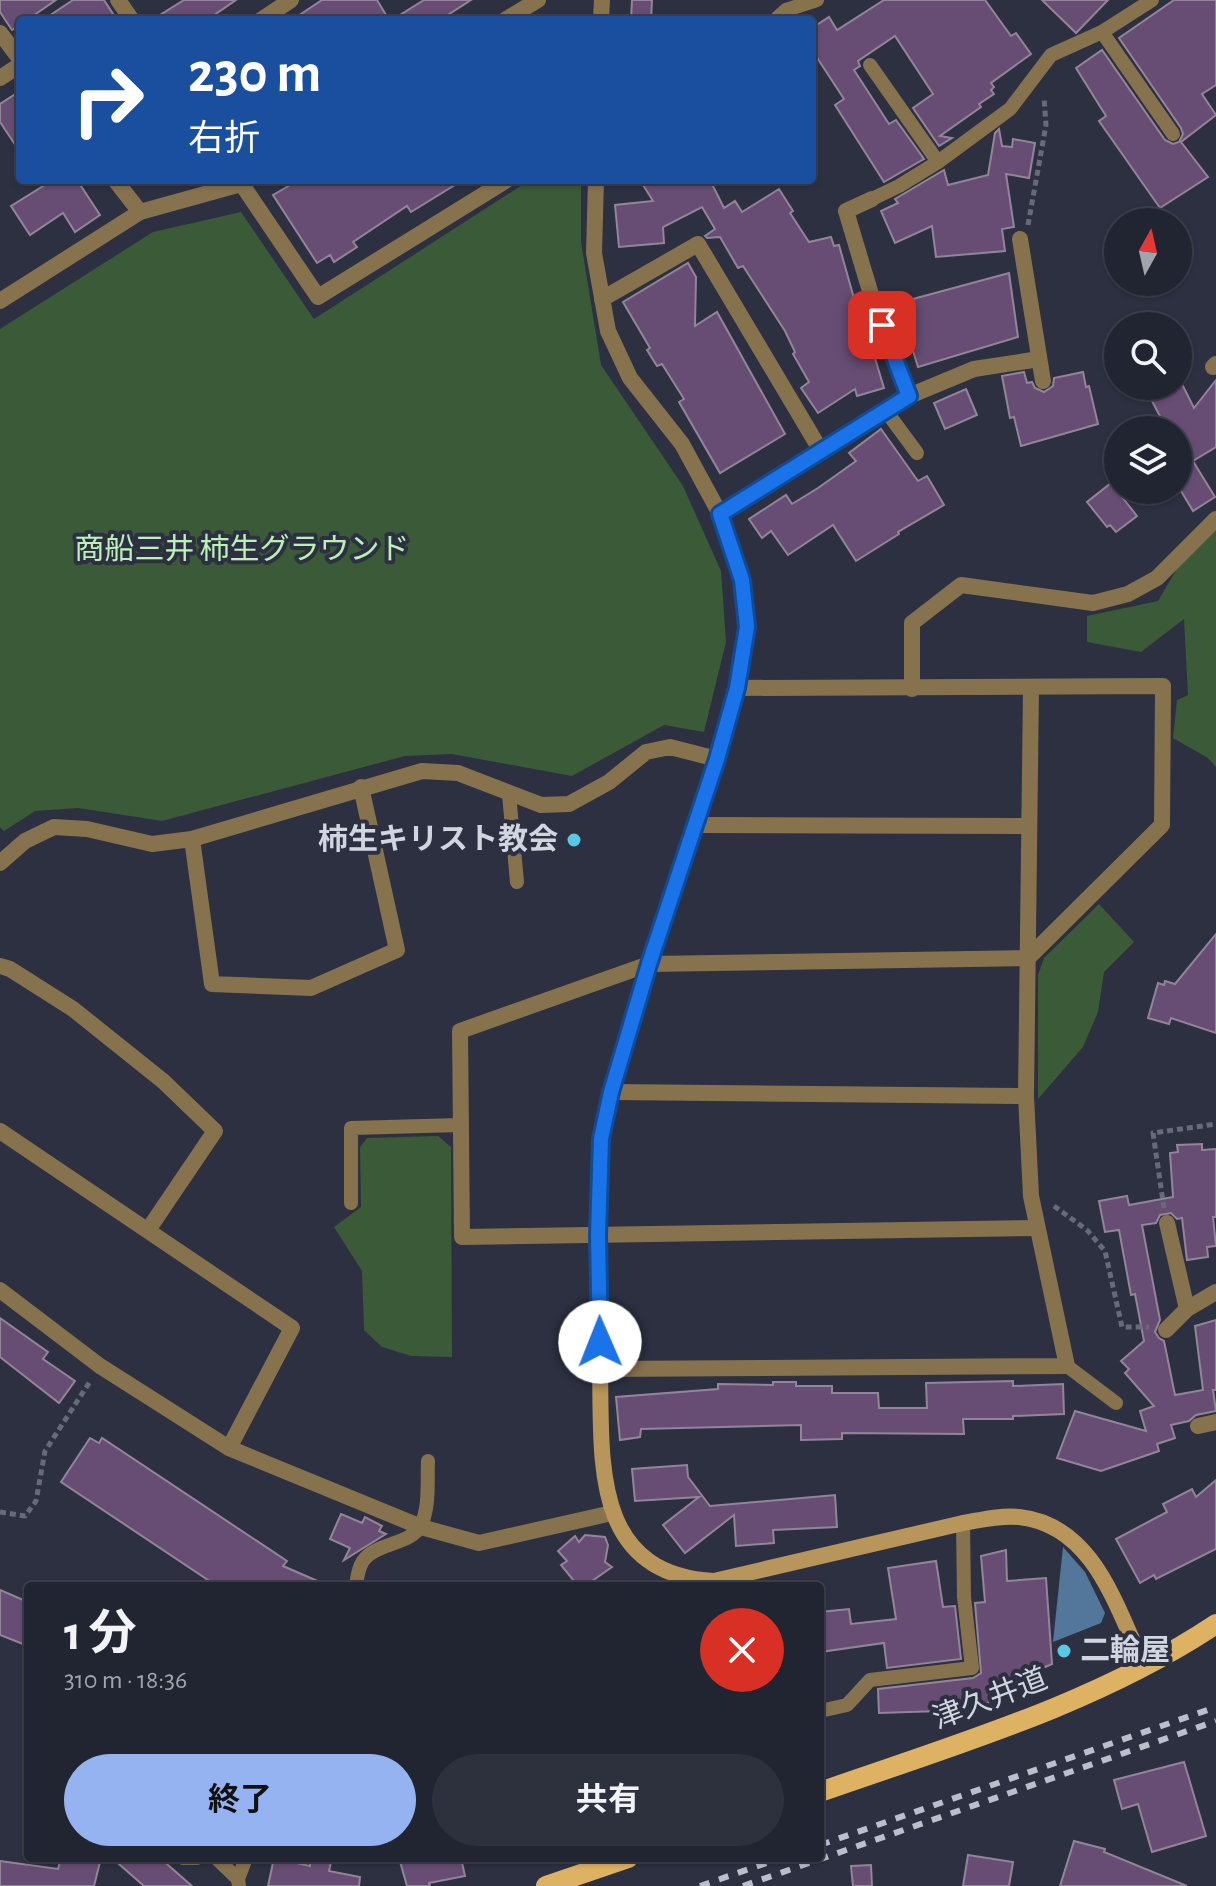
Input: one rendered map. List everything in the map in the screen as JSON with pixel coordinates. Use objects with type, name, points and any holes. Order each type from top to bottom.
[{"type":"main road","name":"津久井道","points":[[824,1791],[1031,1717],[1144,1666],[1216,1624]]},
{"type":"main road","points":[[546,1886],[616,1862]]},
{"type":"street","points":[[267,16],[291,0]]},
{"type":"street","points":[[512,16],[538,0]]},
{"type":"street","points":[[0,33],[16,54]]},
{"type":"street","points":[[118,184],[140,212]]},
{"type":"street","points":[[0,301],[140,212],[233,184]]},
{"type":"street","points":[[245,184],[318,297],[501,184]]},
{"type":"street","points":[[596,184],[594,253],[608,331],[630,378],[682,444],[720,514],[742,580],[747,627],[737,688],[717,759],[649,964],[611,1092],[601,1139],[598,1235],[602,1459],[612,1513],[637,1552],[652,1565],[690,1580],[714,1581],[996,1517],[1018,1517],[1040,1522],[1079,1544],[1093,1561],[1144,1666]]},
{"type":"street","points":[[872,199],[846,211],[873,301],[909,396]]},
{"type":"street","points":[[1020,239],[1043,381]]},
{"type":"street","points":[[602,299],[698,244],[821,451]]},
{"type":"street","points":[[720,514],[909,396],[974,369],[1039,359]]},
{"type":"street","points":[[912,689],[912,623],[961,585],[1093,603],[1128,594],[1157,578],[1216,519]]},
{"type":"street","points":[[737,688],[1163,686],[1162,825],[1028,958],[649,964],[460,1031],[462,1237],[1037,1228]]},
{"type":"street","points":[[600,1369],[1067,1366],[1031,1196],[1026,1096],[1031,688]]},
{"type":"street","points":[[0,863],[25,841],[54,827],[87,829],[152,844],[192,839],[422,771],[458,773],[541,805],[569,804],[609,782],[646,752],[670,747],[717,759]]},
{"type":"street","points":[[192,839],[212,984],[311,988],[397,950],[361,787]]},
{"type":"street","points":[[697,825],[1029,826]]},
{"type":"street","points":[[0,966],[10,969],[73,1009],[163,1081],[215,1131],[148,1230]]},
{"type":"street","points":[[611,1092],[1026,1096]]},
{"type":"street","points":[[0,1131],[292,1328],[229,1448]]},
{"type":"street","points":[[1167,1223],[1187,1309]]},
{"type":"street","points":[[0,1290],[100,1366],[229,1448],[421,1527],[479,1543],[612,1513]]},
{"type":"street","points":[[1166,1330],[1187,1309],[1216,1292]]},
{"type":"street","points":[[1198,1426],[1216,1422]]},
{"type":"lane","points":[[779,16],[786,10],[817,0]]},
{"type":"lane","points":[[872,199],[938,162],[1010,109],[1051,55],[1102,32],[1152,0]]},
{"type":"lane","points":[[1102,32],[1173,134]]},
{"type":"lane","points":[[870,65],[938,162]]},
{"type":"lane","points":[[886,411],[917,453]]},
{"type":"lane","points":[[509,794],[517,882]]},
{"type":"lane","points":[[351,1203],[351,1128],[460,1125]]},
{"type":"lane","points":[[1067,1366],[1116,1403]]},
{"type":"lane","points":[[357,1582],[363,1561],[377,1549],[421,1527],[427,1496],[428,1461]]},
{"type":"lane","points":[[824,1710],[847,1705],[870,1680],[972,1668],[964,1597],[963,1523]]},
{"type":"lane","points":[[220,1862],[238,1883]]},
{"type":"lane","points":[[238,1883],[245,1862]]},
{"type":"path","points":[[1020,239],[1027,233],[1046,125],[1041,68]]},
{"type":"path","points":[[1167,1223],[1153,1133],[1216,1124]]},
{"type":"path","points":[[1031,1196],[1060,1209],[1087,1230],[1105,1251],[1122,1327],[1166,1330]]},
{"type":"path","points":[[0,1512],[25,1516],[36,1501],[45,1451],[100,1366]]},
{"type":"green space","name":"商船三井 柿生グラウンド","points":[[524,184],[581,184],[581,242],[601,365],[683,486],[721,571],[726,642],[704,732],[664,725],[572,776],[452,754],[405,756],[162,821],[78,808],[35,811],[4,831],[0,827],[0,329],[153,232],[241,212],[314,319]]},
{"type":"green space","points":[[1216,528],[1216,767],[1208,758],[1173,738],[1177,700],[1188,695],[1184,619],[1141,652],[1087,642],[1087,616],[1158,601],[1194,540]]},
{"type":"green space","points":[[1099,904],[1134,942],[1104,972],[1098,1012],[1083,1047],[1038,1099],[1038,975],[1044,958]]},
{"type":"green space","points":[[438,1136],[451,1147],[452,1357],[411,1356],[382,1347],[364,1330],[362,1271],[334,1227],[361,1207],[360,1147],[367,1138]]},
{"type":"water","points":[[1063,1547],[1085,1572],[1105,1613],[1101,1623],[1053,1642]]},
{"type":"building","points":[[0,0],[56,0],[33,16],[16,16],[16,28],[12,30],[0,12]]},
{"type":"building","points":[[73,0],[104,0],[114,16],[49,16]]},
{"type":"building","points":[[184,0],[236,0],[213,16],[158,16]]},
{"type":"building","points":[[322,0],[377,0],[387,16],[298,16]]},
{"type":"building","points":[[424,0],[471,0],[446,16],[398,16]]},
{"type":"building","points":[[632,0],[652,0],[651,16],[631,16]]},
{"type":"building","points":[[884,0],[985,0],[1011,36],[1016,33],[1031,54],[991,83],[994,94],[940,136],[952,138],[939,146],[913,108],[933,94],[895,36],[858,61],[860,66],[854,70],[889,124],[896,120],[924,159],[884,182],[835,105],[844,99],[816,56],[816,25],[829,17],[837,30]]},
{"type":"building","points":[[1042,0],[1108,0],[1076,33]]},
{"type":"building","points":[[1174,0],[1216,0],[1216,85],[1202,94],[1216,115],[1181,142],[1208,177],[1160,208],[1099,121],[1106,116],[1076,68],[1102,50],[1165,140],[1173,144],[1179,142],[1183,134],[1181,128],[1119,38]]},
{"type":"building","points":[[16,94],[16,146],[0,122],[0,104]]},
{"type":"building","points":[[999,129],[1002,146],[1012,147],[1013,139],[1035,143],[1029,178],[1006,174],[1014,227],[1002,229],[1005,251],[936,257],[932,226],[895,243],[881,211],[898,203],[895,199],[944,170],[948,185],[988,175],[995,133]]},
{"type":"building","points":[[47,184],[80,184],[100,215],[75,232],[63,213],[30,235],[11,206]]},
{"type":"building","points":[[292,184],[456,184],[411,212],[407,206],[353,242],[357,247],[334,262],[330,255],[317,263],[273,195]]},
{"type":"building","points":[[642,184],[712,184],[724,208],[735,201],[742,212],[779,189],[809,242],[831,237],[834,246],[839,245],[855,302],[859,300],[862,313],[866,312],[877,344],[871,345],[884,388],[857,396],[855,389],[818,413],[801,388],[809,382],[793,354],[795,352],[785,331],[743,266],[738,268],[720,237],[705,236],[715,229],[702,207],[663,227],[664,243],[619,247],[615,205],[653,201]]},
{"type":"building","points":[[688,263],[696,277],[695,326],[717,312],[785,434],[720,473],[679,402],[684,399],[662,364],[657,366],[623,302]]},
{"type":"building","points":[[1009,273],[1018,337],[918,367],[908,335],[899,338],[887,306]]},
{"type":"building","points":[[1024,372],[1027,383],[1032,382],[1035,388],[1044,392],[1053,386],[1054,378],[1083,372],[1098,424],[1021,446],[1014,417],[1010,418],[1002,376]]},
{"type":"building","points":[[1216,380],[1216,447],[1193,461],[1215,497],[1193,511],[1189,504],[1192,504],[1192,416],[1160,416],[1152,400],[1190,400],[1194,408]]},
{"type":"building","points":[[966,389],[977,415],[945,429],[934,403]]},
{"type":"building","points":[[881,429],[918,481],[927,476],[944,505],[856,561],[833,525],[788,555],[771,531],[762,538],[749,519],[786,495],[792,504],[818,488],[856,461],[849,453]]},
{"type":"building","points":[[1104,489],[1104,504],[1128,504],[1137,516],[1116,532],[1110,525],[1107,527],[1087,502]]},
{"type":"building","points":[[1216,934],[1216,1033],[1171,1018],[1169,1024],[1148,1018],[1158,983],[1164,985],[1165,981],[1175,984]]},
{"type":"building","points":[[1202,1144],[1202,1150],[1216,1149],[1216,1217],[1213,1217],[1216,1246],[1207,1247],[1208,1257],[1187,1260],[1182,1218],[1177,1219],[1171,1213],[1160,1215],[1156,1223],[1142,1225],[1160,1320],[1155,1332],[1164,1341],[1175,1395],[1203,1390],[1195,1326],[1216,1320],[1216,1390],[1213,1390],[1216,1411],[1171,1425],[1175,1438],[1157,1444],[1159,1451],[1101,1471],[1057,1458],[1075,1411],[1146,1431],[1140,1411],[1154,1406],[1125,1373],[1129,1369],[1121,1361],[1144,1341],[1135,1294],[1131,1295],[1119,1230],[1105,1232],[1099,1201],[1127,1196],[1129,1205],[1173,1197],[1170,1153],[1178,1152],[1177,1145]]},
{"type":"building","points":[[0,1318],[48,1352],[43,1359],[75,1381],[59,1403],[0,1357]]},
{"type":"building","points":[[1013,1381],[1013,1386],[1063,1384],[1064,1414],[1013,1416],[1013,1419],[963,1419],[964,1434],[842,1433],[842,1439],[801,1440],[801,1425],[641,1429],[640,1437],[620,1440],[616,1397],[718,1389],[718,1384],[773,1385],[773,1382],[796,1382],[796,1386],[832,1386],[832,1393],[878,1393],[879,1408],[927,1408],[926,1383]]},
{"type":"building","points":[[90,1438],[99,1443],[102,1438],[287,1561],[283,1566],[320,1582],[211,1582],[61,1482]]},
{"type":"building","points":[[687,1465],[688,1477],[710,1506],[835,1495],[837,1527],[773,1530],[774,1543],[736,1546],[734,1515],[685,1553],[663,1525],[699,1497],[635,1501],[632,1469]]},
{"type":"building","points":[[1216,1480],[1216,1549],[1156,1579],[1154,1575],[1140,1583],[1116,1539],[1167,1512],[1163,1504],[1192,1489],[1196,1497]]},
{"type":"building","points":[[341,1514],[362,1523],[365,1517],[382,1526],[379,1531],[386,1534],[344,1560],[350,1548],[330,1539]]},
{"type":"building","points":[[585,1535],[605,1537],[608,1545],[605,1562],[612,1567],[591,1582],[575,1582],[561,1565],[567,1561],[558,1551],[575,1536],[579,1542]]},
{"type":"building","points":[[1006,1550],[1007,1581],[1046,1578],[1052,1664],[1020,1678],[1023,1686],[972,1710],[879,1713],[878,1689],[973,1678],[981,1673],[975,1603],[985,1602],[981,1556]]},
{"type":"building","points":[[936,1561],[943,1607],[955,1606],[961,1659],[887,1668],[884,1643],[824,1651],[824,1612],[849,1609],[851,1624],[896,1619],[888,1568]]},
{"type":"building","points":[[0,1590],[24,1600],[24,1644],[0,1635]]},
{"type":"building","points":[[1184,1762],[1206,1836],[1152,1852],[1138,1804],[1122,1809],[1114,1780]]},
{"type":"building","points":[[1074,1841],[1105,1849],[1104,1852],[1187,1886],[1060,1886]]},
{"type":"building","points":[[968,1855],[1013,1862],[1009,1886],[963,1886]]},
{"type":"building","points":[[0,1861],[58,1869],[60,1862],[100,1862],[94,1886],[0,1886]]},
{"type":"building","points":[[117,1862],[165,1862],[192,1886],[144,1886]]},
{"type":"building","points":[[273,1862],[310,1866],[310,1862],[331,1862],[329,1871],[360,1877],[359,1886],[268,1886]]},
{"type":"building","points":[[400,1862],[462,1862],[465,1876],[429,1883],[430,1886],[407,1886]]},
{"type":"building","points":[[871,1865],[872,1886],[853,1886],[851,1866]]},
{"type":"railway","points":[[824,1844],[1216,1707]]},
{"type":"railway","points":[[824,1858],[1216,1721]]},
{"type":"railway","points":[[700,1886],[769,1862]]},
{"type":"railway","points":[[743,1886],[812,1862]]},
{"type":"place","name":"柿生キリスト教会","points":[[574,840]]},
{"type":"place","name":"二輪屋","points":[[1064,1651]]},
{"type":"route","points":[[600,1342],[598,1235],[601,1139],[611,1092],[649,964],[717,759],[737,688],[747,627],[742,580],[720,514],[909,396],[882,325]]}]
